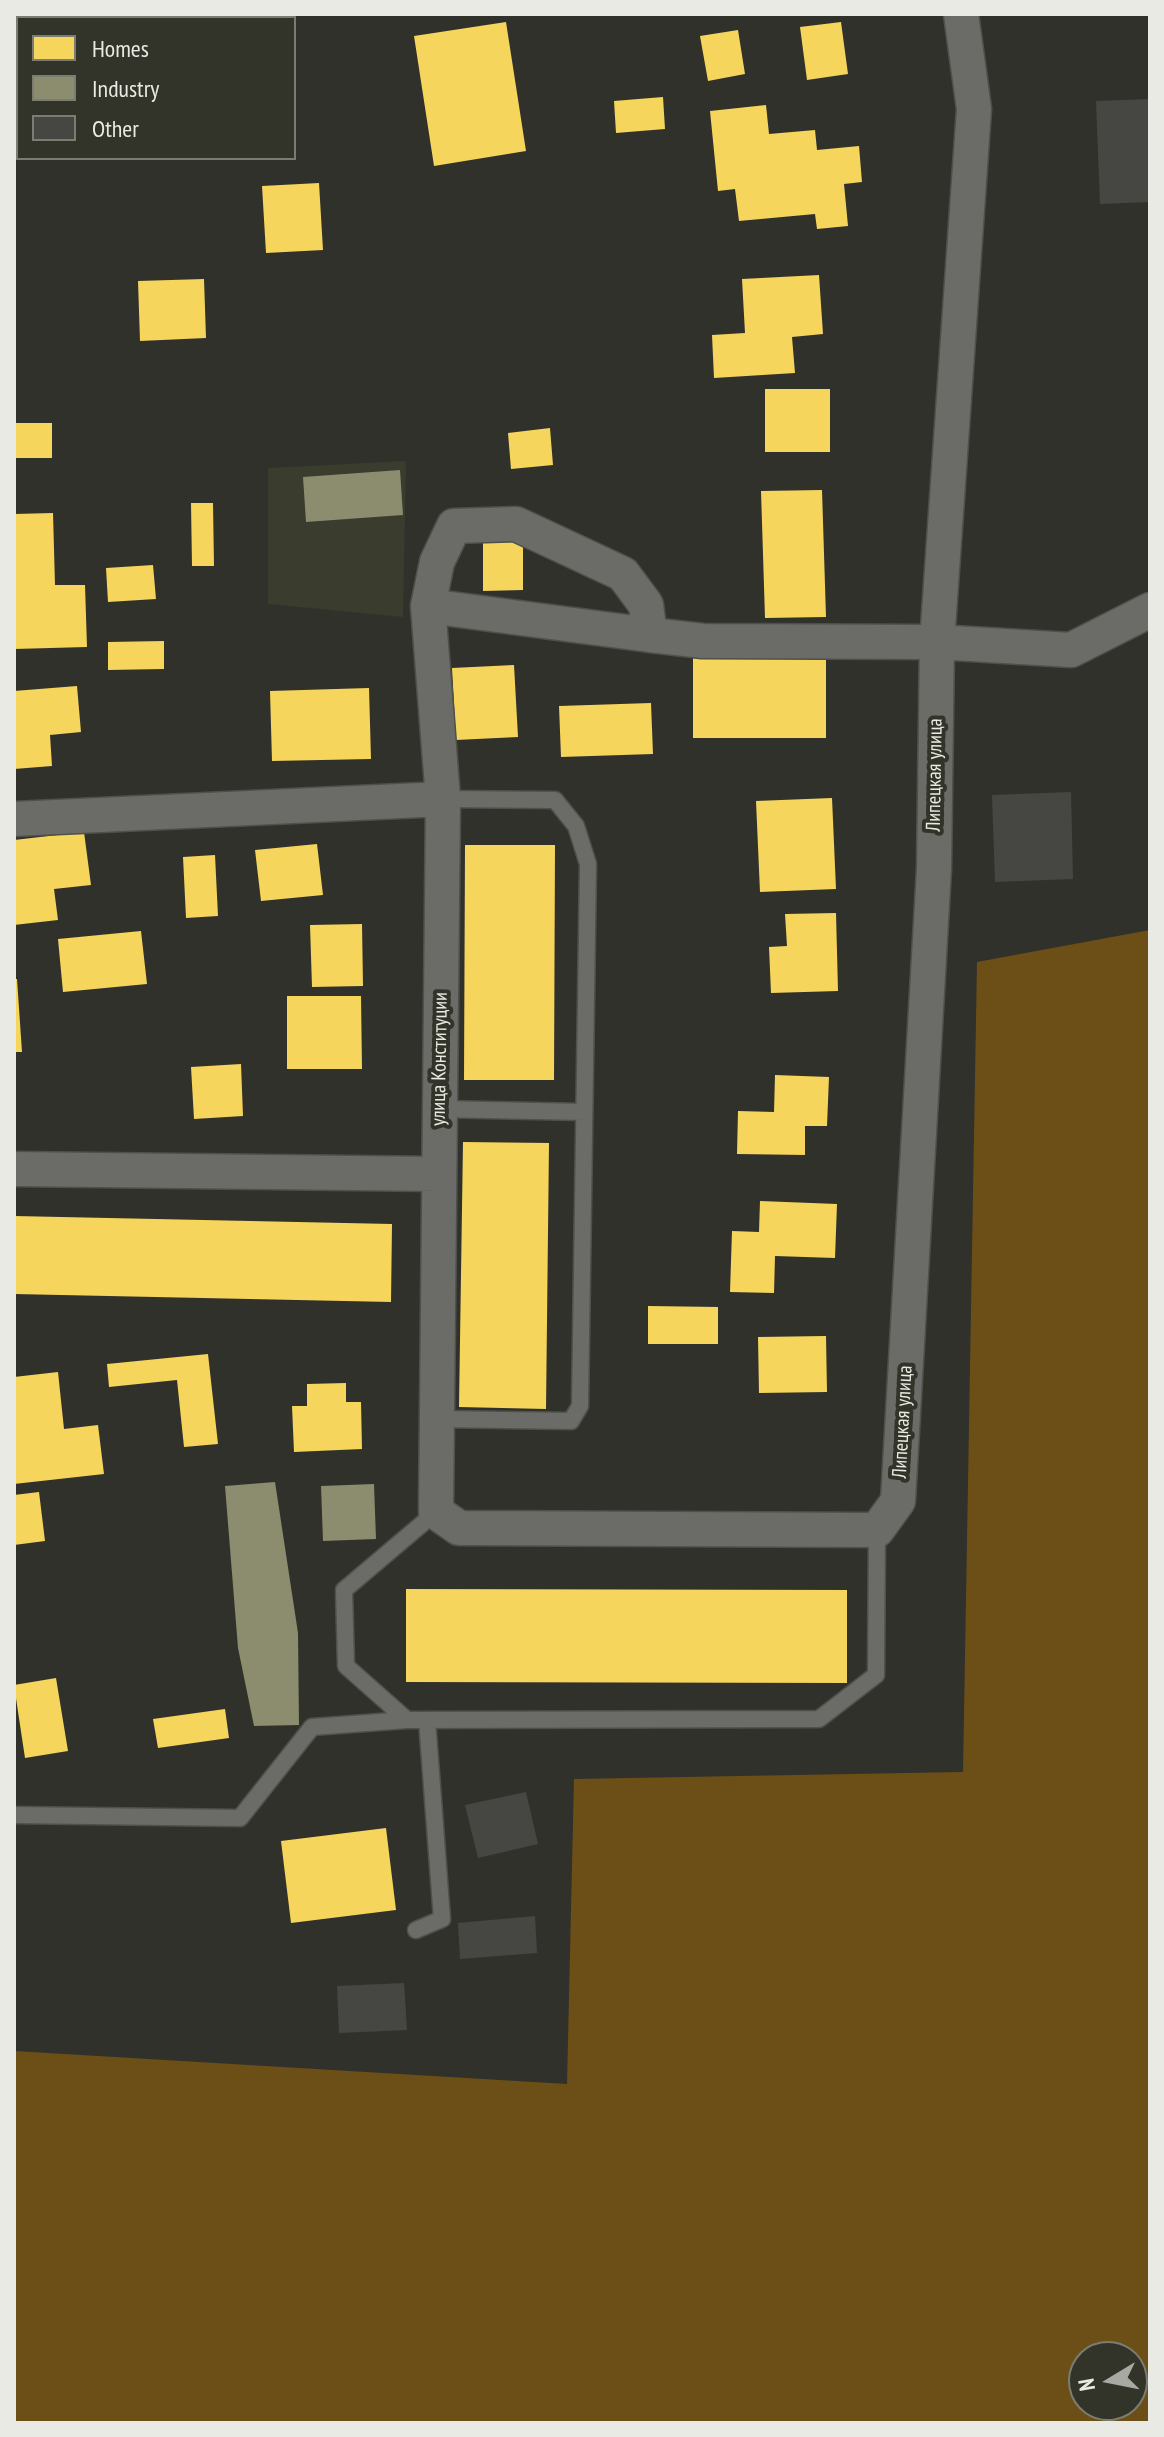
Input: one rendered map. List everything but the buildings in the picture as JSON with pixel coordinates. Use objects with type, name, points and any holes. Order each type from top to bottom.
[{"type":"street","name":"Липецкая улица","points":[[877,1530],[898,1501],[934,869],[937,642],[974,109],[961,14]]},
{"type":"street","name":"улица Конституции","points":[[436,1512],[443,799],[428,606],[437,562],[454,526],[516,524],[623,574],[646,605],[650,635]]},
{"type":"street","points":[[428,606],[703,641],[937,642],[1071,650],[1150,610]]},
{"type":"street","points":[[14,819],[443,799]]},
{"type":"street","points":[[14,1169],[438,1174]]},
{"type":"street","points":[[436,1512],[459,1528],[877,1530]]},
{"type":"lane","points":[[437,1419],[571,1421],[580,1406],[588,864],[576,826],[555,800],[443,799]]},
{"type":"lane","points":[[439,1109],[584,1112]]},
{"type":"lane","points":[[407,1720],[346,1666],[344,1590],[436,1512]]},
{"type":"lane","points":[[14,1815],[240,1818],[312,1727],[407,1720],[819,1719],[876,1675],[877,1530]]},
{"type":"lane","points":[[416,1930],[442,1919],[427,1720]]},
{"type":"shaded area","points":[[406,461],[403,617],[268,604],[268,468]]},
{"type":"shaded area","points":[[1150,930],[1150,2423],[14,2423],[14,2051],[567,2084],[574,1779],[963,1772],[977,962]]}]
